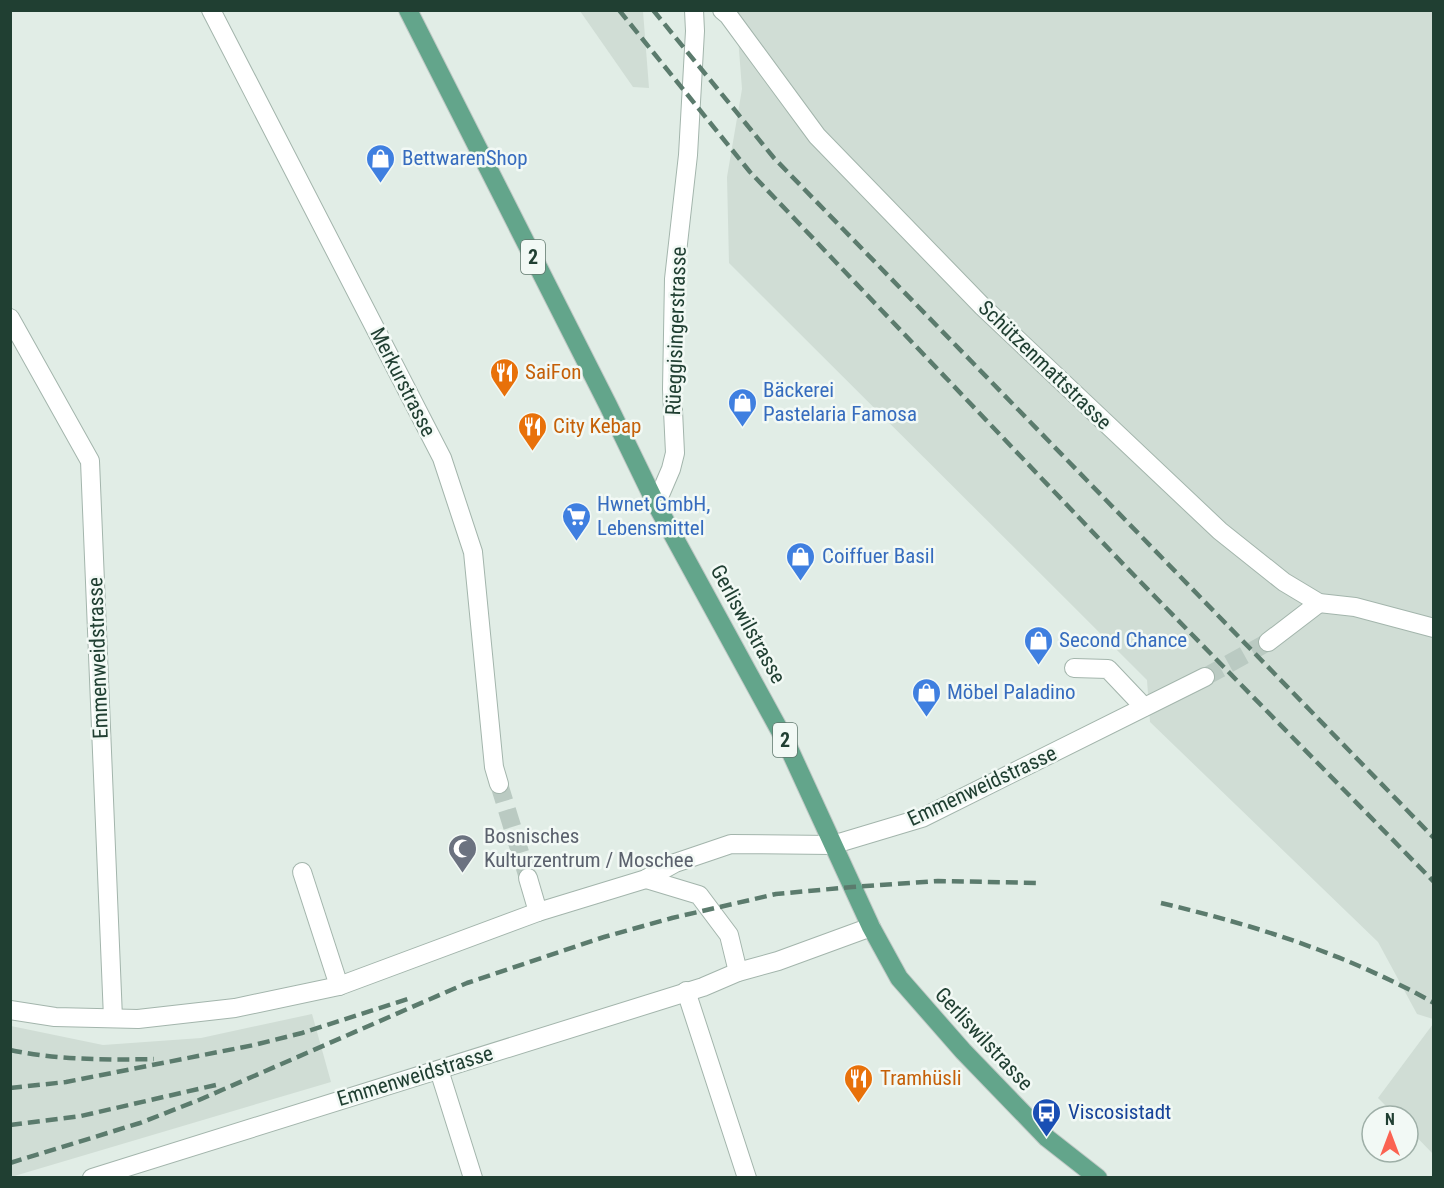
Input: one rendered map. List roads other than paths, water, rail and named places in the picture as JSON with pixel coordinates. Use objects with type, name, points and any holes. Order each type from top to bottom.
[{"type":"main road","name":"Gerliswilstrasse","points":[[408,10],[609,405],[656,504],[786,742],[871,927],[899,978],[963,1052],[1047,1138],[1098,1178]]},
{"type":"street","name":"Merkurstrasse","points":[[211,10],[442,458],[473,552],[494,767],[499,784]]},
{"type":"street","name":"Rüeggisingerstrasse","points":[[656,504],[671,469],[675,453],[672,389],[674,279],[688,155],[695,32],[694,10]]},
{"type":"street","name":"Schützenmattstrasse","points":[[722,10],[817,136],[983,307],[1220,531],[1284,582],[1319,603],[1355,607],[1434,628]]},
{"type":"street","name":"Emmenweidstrasse","points":[[10,318],[90,461],[113,1018]]},
{"type":"street","points":[[1268,642],[1319,603]]},
{"type":"street","points":[[1074,668],[1108,669],[1144,707]]},
{"type":"street","name":"Emmenweidstrasse","points":[[10,1010],[55,1017],[138,1019],[235,1008],[339,986],[538,912],[646,879],[675,863],[731,844],[832,845],[922,818],[1205,678]]},
{"type":"street","points":[[302,872],[339,986]]},
{"type":"street","points":[[528,878],[538,912]]},
{"type":"street","points":[[646,879],[699,895],[729,935],[738,972]]},
{"type":"street","name":"Emmenweidstrasse","points":[[92,1178],[309,1108],[439,1070],[703,987],[738,972],[778,961],[871,927]]},
{"type":"street","points":[[686,991],[747,1178]]},
{"type":"street","points":[[439,1070],[473,1178]]},
{"type":"tunnel","points":[[1205,677],[1268,642]]},
{"type":"tunnel","points":[[499,784],[528,878]]},
{"type":"railway","points":[[619,10],[750,172],[1125,566],[1434,882]]},
{"type":"railway","points":[[653,10],[774,158],[1434,838]]},
{"type":"railway","points":[[10,1163],[140,1123],[199,1100],[467,983],[604,937],[672,918],[776,894],[938,881],[1041,883]]},
{"type":"railway","points":[[1161,903],[1231,921],[1301,943],[1369,970],[1434,1003]]},
{"type":"railway","points":[[10,1088],[66,1082],[254,1045],[302,1033],[408,999]]},
{"type":"railway","points":[[10,1050],[82,1059],[154,1059]]},
{"type":"railway","points":[[10,1125],[81,1116],[220,1084]]},
{"type":"place","name":"BettwarenShop","points":[[381,184]]},
{"type":"place","name":"SaiFon","points":[[504,398]]},
{"type":"place","name":"Bäckerei Pastelaria Famosa","points":[[742,428]]},
{"type":"place","name":"City Kebap","points":[[532,452]]},
{"type":"place","name":"Hwnet GmbH, Lebensmittel","points":[[576,542]]},
{"type":"place","name":"Coiffuer Basil","points":[[801,582]]},
{"type":"place","name":"Second Chance","points":[[1038,666]]},
{"type":"place","name":"Möbel Paladino","points":[[926,718]]},
{"type":"place","name":"Bosnisches Kulturzentrum / Moschee","points":[[463,874]]},
{"type":"place","name":"Tramhüsli","points":[[859,1104]]},
{"type":"place","name":"Viscosistadt","points":[[1047,1138]]}]
